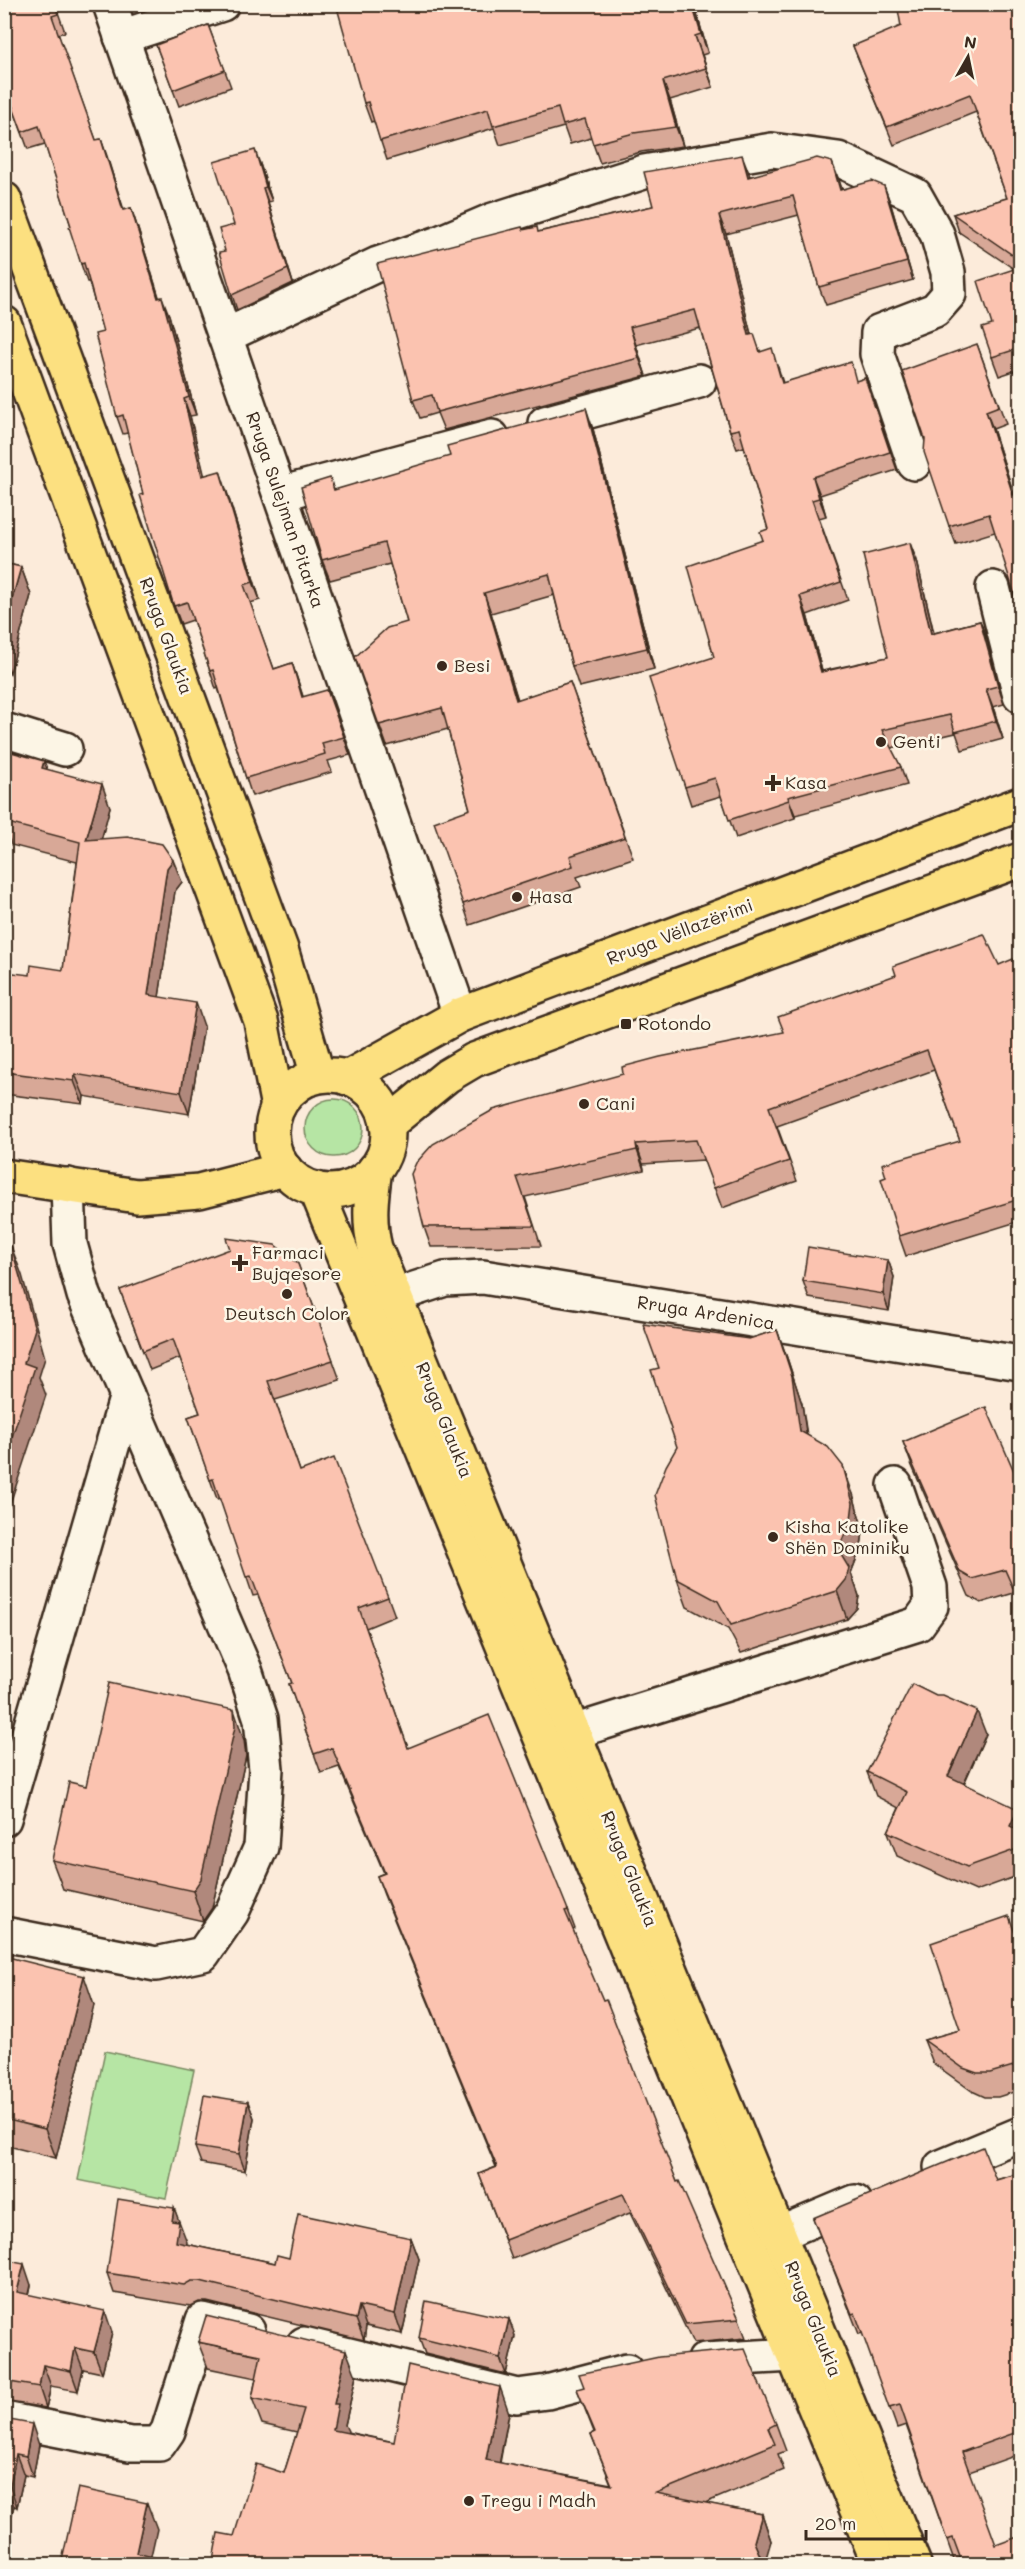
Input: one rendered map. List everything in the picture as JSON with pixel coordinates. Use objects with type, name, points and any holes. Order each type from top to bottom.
[{"type":"main road","name":"Rruga Glaukia","points":[[4,199],[281,949],[333,1077]]},
{"type":"main road","points":[[4,323],[261,1021],[278,1107]]},
{"type":"main road","name":"Rruga Vëllazërimi","points":[[333,1077],[460,1015],[1020,804]]},
{"type":"main road","points":[[387,1125],[447,1076],[474,1060],[1020,860]]},
{"type":"main road","points":[[333,1077],[359,1083],[378,1100],[387,1125],[387,1143],[375,1169],[367,1177],[348,1188],[316,1189],[299,1182],[285,1169],[272,1140],[273,1123],[278,1107],[299,1083],[333,1077]]},
{"type":"main road","points":[[4,1176],[137,1196],[199,1191],[285,1169]]},
{"type":"main road","name":"Rruga Glaukia","points":[[375,1169],[370,1226],[375,1248],[393,1296],[914,2565]]},
{"type":"main road","name":"Rruga Glaukia","points":[[316,1189],[879,2565]]},
{"type":"street","name":"Rruga Sulejman Pitarka","points":[[110,4],[460,1015]]},
{"type":"street","points":[[121,37],[222,4]]},
{"type":"street","points":[[225,336],[378,264],[439,243],[493,220],[644,172],[772,150],[838,159],[915,195],[937,234],[948,272],[949,294],[934,310],[878,332],[877,354],[914,463]]},
{"type":"street","points":[[279,494],[699,381]]},
{"type":"street","points":[[993,588],[1020,695]]},
{"type":"street","points":[[4,730],[65,749]]},
{"type":"street","points":[[4,1934],[156,1964],[203,1954],[232,1912],[261,1847],[266,1769],[261,1719],[245,1670],[84,1295],[74,1266],[70,1244],[68,1185]]},
{"type":"street","name":"Rruga Ardenica","points":[[393,1296],[445,1279],[483,1278],[1020,1363]]},
{"type":"street","points":[[4,1819],[127,1395]]},
{"type":"street","points":[[573,1732],[918,1624],[931,1606],[930,1587],[895,1485]]},
{"type":"street","points":[[910,2179],[1020,2134]]},
{"type":"street","points":[[779,2234],[878,2193]]},
{"type":"street","points":[[4,2419],[130,2444],[159,2444],[168,2432],[203,2320],[517,2396],[547,2392],[623,2372],[668,2365],[714,2359],[793,2355]]},
{"type":"green space","points":[[328,1099],[340,1099],[355,1107],[363,1122],[363,1134],[355,1149],[340,1157],[328,1157],[313,1149],[305,1134],[305,1122],[313,1107]]},
{"type":"green space","points":[[105,2051],[194,2070],[166,2198],[78,2180]]},
{"type":"building","points":[[4,4],[55,4],[58,14],[52,16],[96,140],[101,139],[123,210],[131,208],[158,298],[162,297],[189,397],[184,399],[202,476],[220,471],[253,582],[244,585],[274,669],[292,663],[302,697],[327,690],[344,737],[322,743],[325,754],[246,778],[213,670],[210,671],[187,602],[174,606],[173,603],[140,495],[143,494],[123,415],[117,417],[95,334],[103,332],[84,263],[81,264],[39,126],[22,132],[4,83]]},
{"type":"building","points":[[336,4],[582,4],[583,9],[596,4],[692,4],[701,34],[695,36],[706,68],[663,81],[676,127],[634,133],[593,144],[585,119],[563,125],[558,108],[493,126],[488,109],[380,141],[368,102],[364,103]]},
{"type":"building","points":[[897,4],[1020,4],[1020,38],[1016,39],[1020,50],[1020,260],[953,214],[1007,198],[970,94],[887,127],[853,46],[901,26]]},
{"type":"building","points":[[208,25],[225,70],[173,90],[156,45]]},
{"type":"building","points":[[255,150],[266,187],[263,188],[288,269],[232,295],[219,252],[225,251],[219,229],[234,225],[214,162]]},
{"type":"building","points":[[742,155],[748,177],[817,158],[832,162],[840,190],[872,181],[884,186],[907,262],[819,287],[793,196],[719,215],[749,335],[754,334],[760,352],[772,348],[782,383],[851,362],[856,381],[865,378],[890,452],[813,477],[819,498],[812,500],[841,582],[800,596],[821,672],[888,657],[863,555],[910,543],[931,634],[980,621],[998,686],[986,689],[996,721],[955,732],[950,715],[882,730],[901,767],[788,797],[789,800],[729,820],[715,778],[685,787],[649,678],[714,657],[688,566],[763,540],[760,532],[768,529],[739,429],[730,431],[695,310],[630,327],[639,358],[437,412],[432,395],[413,400],[377,264],[522,227],[523,230],[537,227],[538,232],[653,206],[644,172]]},
{"type":"building","points":[[1020,267],[1020,348],[992,357],[982,328],[992,325],[978,281]]},
{"type":"building","points":[[977,344],[999,406],[986,411],[1013,495],[1020,494],[1020,611],[989,514],[949,526],[924,452],[925,439],[902,371]]},
{"type":"building","points":[[586,408],[647,648],[572,666],[549,574],[484,593],[516,700],[570,682],[625,837],[570,856],[573,866],[463,904],[434,822],[470,809],[442,708],[379,725],[355,657],[387,628],[407,622],[384,543],[322,560],[301,487],[330,478],[334,490],[450,456],[447,446]]},
{"type":"building","points":[[4,563],[21,567],[4,628]]},
{"type":"building","points":[[1020,611],[1020,629],[1016,612]]},
{"type":"building","points":[[4,750],[44,761],[42,768],[102,784],[86,840],[128,837],[162,844],[173,860],[167,868],[148,995],[196,1003],[181,1092],[75,1074],[74,1081],[4,1072],[4,974],[5,972],[30,975],[31,965],[63,970],[80,842],[4,822]]},
{"type":"building","points":[[984,934],[999,965],[1013,959],[1020,981],[1020,1199],[899,1236],[881,1179],[886,1177],[882,1164],[960,1141],[927,1050],[769,1107],[789,1161],[714,1188],[696,1140],[636,1144],[637,1150],[517,1177],[534,1226],[424,1227],[411,1174],[416,1163],[433,1144],[493,1110],[623,1074],[622,1067],[784,1032],[778,1017],[896,975],[893,966]]},
{"type":"building","points":[[226,1238],[275,1245],[298,1264],[333,1360],[268,1381],[300,1471],[334,1458],[388,1597],[359,1608],[408,1748],[489,1715],[568,1910],[565,1911],[603,2000],[606,1999],[677,2182],[679,2181],[739,2319],[686,2324],[623,2194],[505,2240],[479,2174],[497,2167],[377,1876],[385,1873],[332,1748],[314,1754],[289,1684],[292,1683],[251,1576],[246,1577],[213,1479],[210,1480],[188,1417],[200,1413],[173,1339],[143,1351],[120,1290],[230,1249]]},
{"type":"building","points":[[4,1243],[11,1246],[35,1329],[24,1363],[35,1367],[4,1461]]},
{"type":"building","points":[[808,1247],[888,1260],[883,1294],[803,1281]]},
{"type":"building","name":"Kisha Katolike Shën Dominiku","points":[[643,1324],[749,1339],[777,1330],[792,1376],[800,1431],[828,1447],[843,1466],[853,1503],[851,1519],[838,1550],[849,1568],[846,1580],[837,1591],[731,1625],[718,1601],[677,1579],[655,1495],[666,1466],[677,1447],[651,1370],[659,1368]]},
{"type":"building","points":[[986,1407],[1020,1485],[1020,1585],[1013,1588],[1005,1570],[972,1579],[960,1572],[903,1442]]},
{"type":"building","points":[[109,1683],[234,1710],[235,1727],[201,1879],[193,1891],[52,1860],[69,1782],[86,1786]]},
{"type":"building","points":[[912,1684],[936,1696],[943,1696],[977,1711],[948,1776],[1018,1809],[1010,1826],[1020,1831],[1020,1848],[967,1867],[888,1832],[907,1792],[867,1772]]},
{"type":"building","points":[[1009,1916],[1020,1948],[1020,2064],[990,2073],[977,2073],[963,2068],[924,2040],[960,2030],[931,1943]]},
{"type":"building","points":[[4,1956],[84,1976],[45,2129],[4,2119]]},
{"type":"building","points":[[204,2095],[248,2102],[239,2154],[195,2147]]},
{"type":"building","points":[[983,2147],[996,2180],[1020,2173],[1020,2252],[1016,2253],[1020,2265],[1020,2431],[962,2452],[996,2545],[1020,2536],[1020,2565],[963,2565],[953,2538],[947,2540],[900,2405],[889,2408],[855,2313],[852,2314],[813,2218]]},
{"type":"building","points":[[118,2199],[174,2208],[172,2221],[179,2222],[176,2242],[275,2263],[277,2255],[289,2258],[298,2214],[411,2238],[395,2314],[359,2306],[356,2319],[200,2281],[191,2281],[184,2285],[107,2273]]},
{"type":"building","points":[[4,2260],[24,2264],[17,2292],[105,2311],[94,2352],[75,2348],[71,2371],[43,2365],[39,2387],[4,2381]]},
{"type":"building","points":[[426,2301],[509,2319],[500,2358],[419,2338]]},
{"type":"building","points":[[206,2316],[346,2350],[334,2404],[338,2404],[333,2430],[394,2442],[408,2365],[500,2387],[486,2460],[612,2485],[591,2434],[595,2432],[577,2389],[584,2387],[579,2374],[659,2357],[745,2349],[776,2424],[768,2428],[775,2444],[656,2493],[762,2514],[754,2542],[764,2565],[212,2565],[218,2533],[234,2536],[256,2464],[284,2473],[304,2409],[252,2398],[261,2355],[198,2342]]},
{"type":"building","points":[[4,2419],[32,2424],[26,2456],[16,2454],[10,2486],[6,2485],[4,2492]]},
{"type":"building","points":[[78,2488],[147,2503],[136,2553],[185,2565],[61,2565]]},
{"type":"place","name":"Besi","points":[[442,666]]},
{"type":"place","name":"Genti","points":[[881,742]]},
{"type":"place","name":"Kasa","points":[[773,783]]},
{"type":"place","name":"Hasa","points":[[517,897]]},
{"type":"place","name":"Rotondo","points":[[626,1024]]},
{"type":"place","name":"Cani","points":[[584,1104]]},
{"type":"place","name":"Farmaci Bujqesore","points":[[240,1263]]},
{"type":"place","name":"Deutsch Color","points":[[287,1294]]},
{"type":"place","name":"Kisha Katolike Shën Dominiku","points":[[773,1537]]},
{"type":"place","name":"Tregu i Madh","points":[[469,2501]]}]
